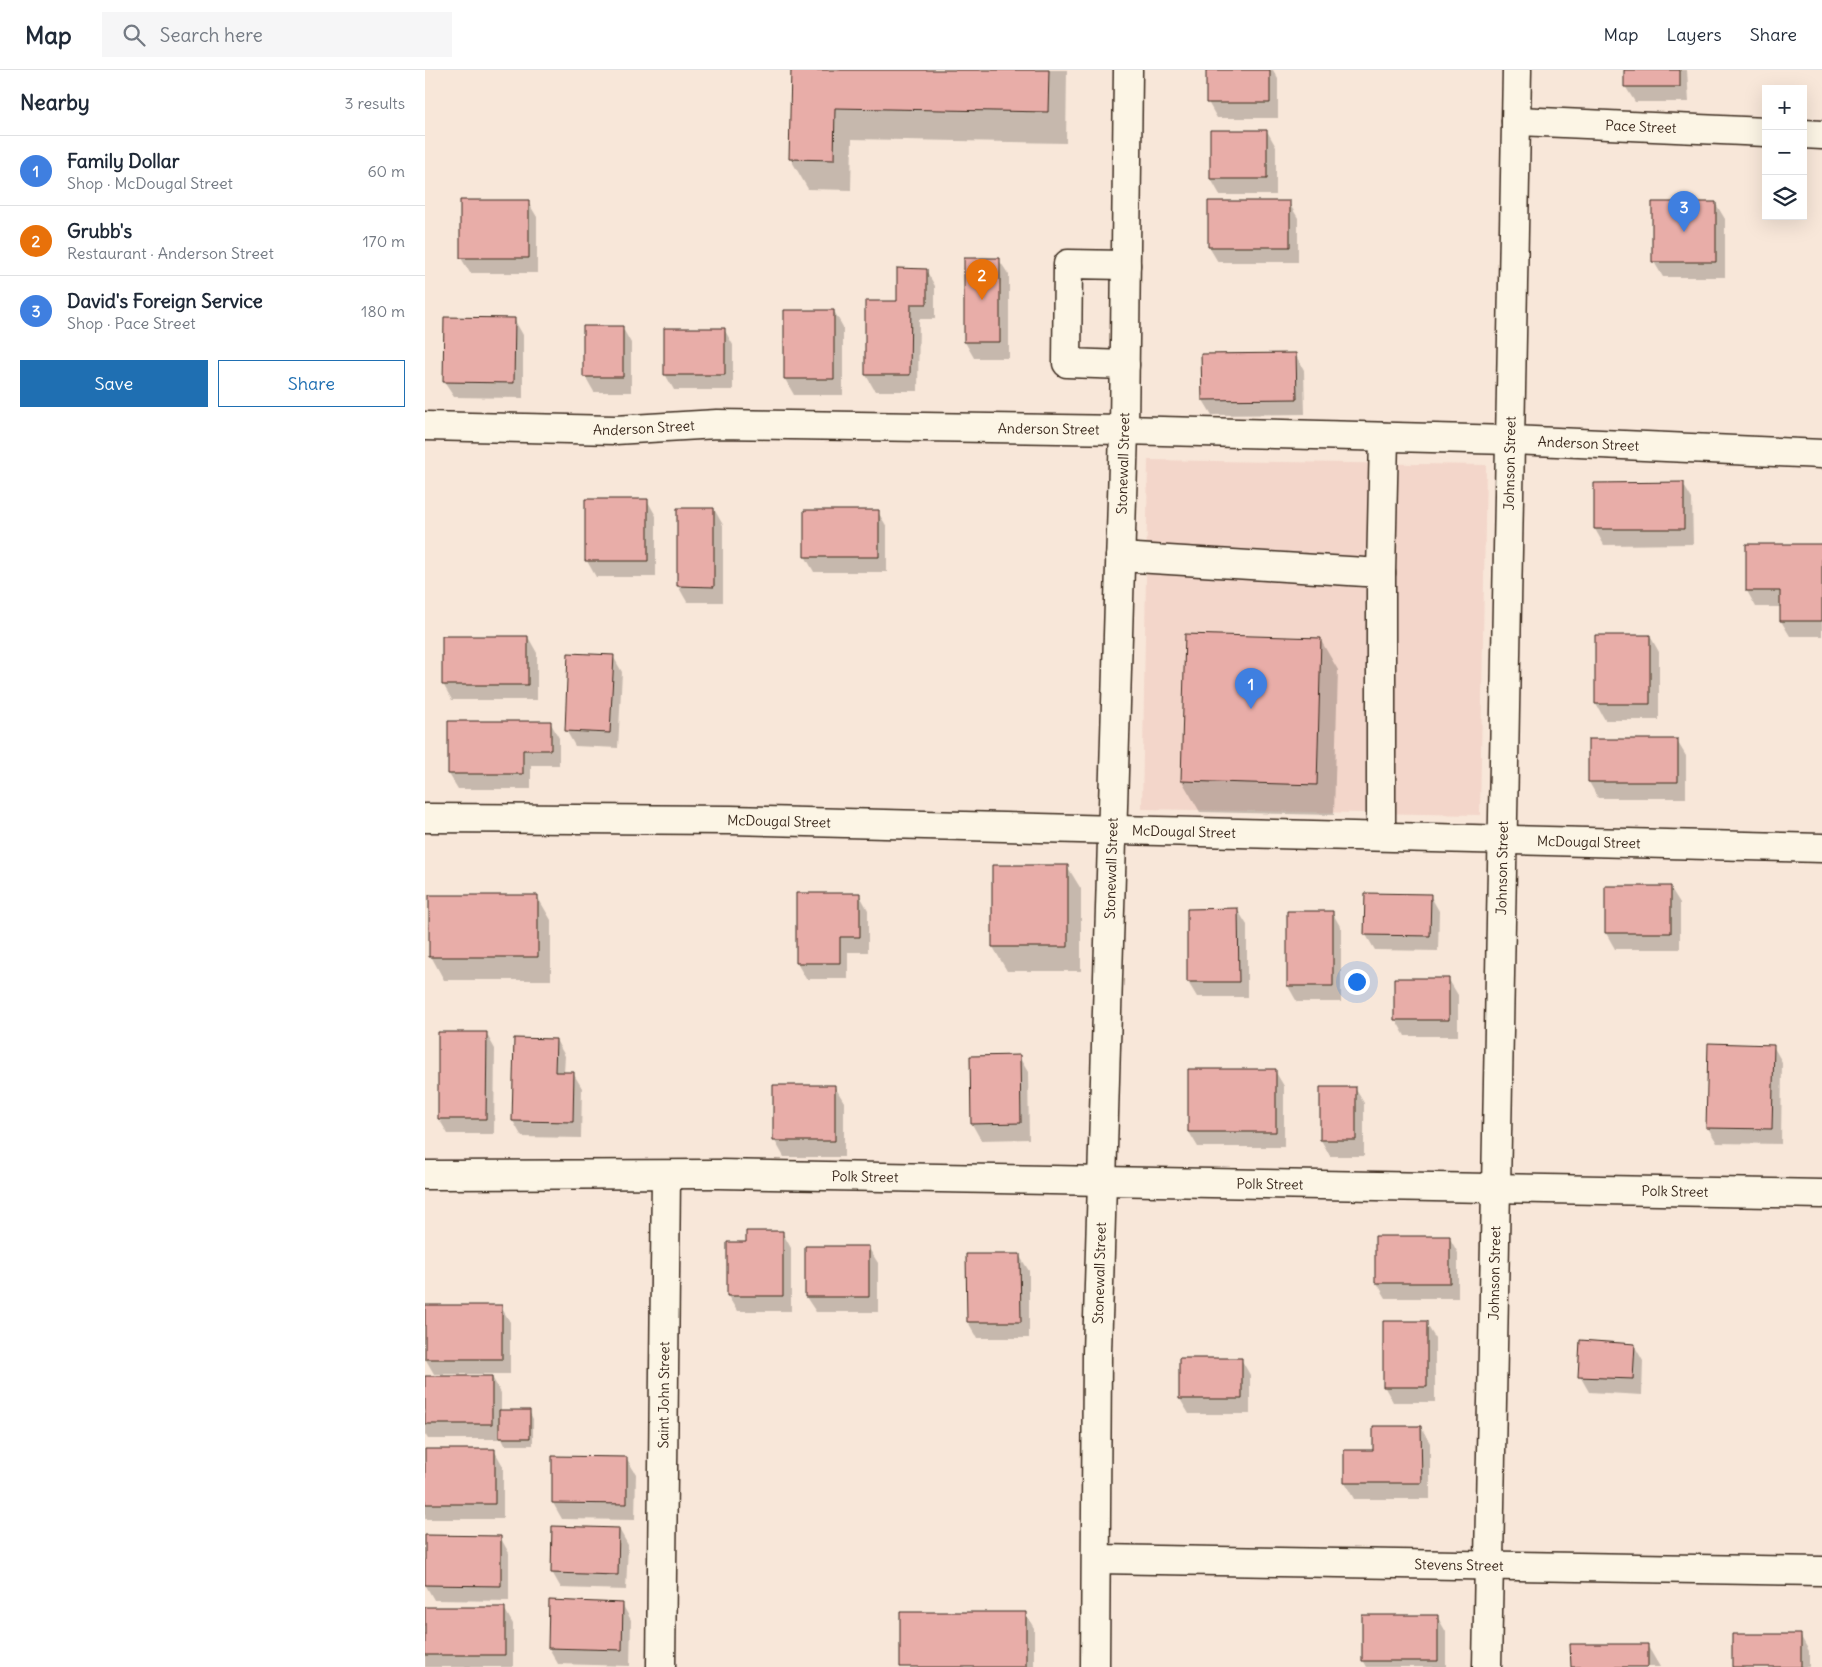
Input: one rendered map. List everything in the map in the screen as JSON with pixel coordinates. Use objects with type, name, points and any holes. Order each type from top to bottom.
[{"type":"street","name":"Stonewall Street","points":[[1095,1667],[1097,1353],[1124,430],[1128,70]]},
{"type":"street","name":"Johnson Street","points":[[1487,1667],[1517,70]]},
{"type":"street","name":"Pace Street","points":[[1516,121],[1762,132]]},
{"type":"street","points":[[1807,134],[1822,135]]},
{"type":"street","points":[[1125,265],[1068,264],[1067,363],[1125,366]]},
{"type":"street","name":"Anderson Street","points":[[425,426],[615,430],[717,424],[1124,430],[1510,440],[1822,454]]},
{"type":"street","points":[[1381,836],[1381,573],[1384,437]]},
{"type":"street","points":[[1120,557],[1381,573]]},
{"type":"street","name":"McDougal Street","points":[[425,818],[731,820],[1113,828],[1822,848]]},
{"type":"street","name":"Polk Street","points":[[665,1175],[719,1174],[1822,1194]]},
{"type":"street","points":[[425,1175],[665,1175]]},
{"type":"street","name":"Saint John Street","points":[[661,1667],[665,1175]]},
{"type":"street","name":"Stevens Street","points":[[1097,1559],[1822,1571]]},
{"type":"shaded area","points":[[1148,460],[1486,465],[1480,815],[1142,809]]},
{"type":"building","points":[[791,70],[1049,70],[1048,112],[835,108],[834,160],[789,159]]},
{"type":"building","points":[[1206,70],[1270,70],[1270,103],[1206,103]]},
{"type":"building","points":[[1624,70],[1680,70],[1680,87],[1624,87]]},
{"type":"building","points":[[1210,130],[1267,130],[1267,179],[1210,179]]},
{"type":"building","points":[[460,200],[529,200],[529,258],[460,258]]},
{"type":"building","points":[[1208,201],[1290,201],[1290,247],[1208,247]]},
{"type":"building","points":[[1652,202],[1716,202],[1716,262],[1652,262]]},
{"type":"building","points":[[964,258],[1000,258],[1000,342],[964,342]]},
{"type":"building","points":[[897,268],[927,269],[927,304],[911,304],[910,375],[865,375],[865,301],[897,301]]},
{"type":"building","points":[[784,310],[834,310],[834,379],[784,379]]},
{"type":"building","points":[[444,317],[515,318],[514,383],[443,382]]},
{"type":"building","points":[[583,326],[623,326],[623,377],[583,377]]},
{"type":"building","points":[[664,328],[725,328],[725,375],[664,375]]},
{"type":"building","points":[[1296,353],[1297,399],[1202,400],[1201,354]]},
{"type":"building","points":[[1684,482],[1684,529],[1594,529],[1594,483]]},
{"type":"building","points":[[585,499],[648,499],[648,561],[585,561]]},
{"type":"building","points":[[677,508],[714,508],[714,587],[677,586]]},
{"type":"building","points":[[804,510],[879,510],[879,557],[804,557]]},
{"type":"building","points":[[1746,544],[1822,544],[1822,621],[1780,621],[1780,591],[1746,591]]},
{"type":"building","points":[[1185,634],[1321,638],[1317,785],[1181,781]]},
{"type":"building","points":[[1595,635],[1650,635],[1650,704],[1595,704]]},
{"type":"building","points":[[442,636],[528,636],[528,685],[442,685]]},
{"type":"building","points":[[568,653],[614,655],[610,733],[565,731]]},
{"type":"building","points":[[448,721],[551,721],[551,750],[523,750],[523,774],[448,774]]},
{"type":"building","points":[[1588,739],[1678,739],[1678,782],[1588,782]]},
{"type":"building","points":[[992,865],[1068,865],[1068,947],[992,947]]},
{"type":"building","points":[[1605,886],[1671,886],[1671,933],[1605,933]]},
{"type":"building","points":[[796,893],[860,893],[860,937],[840,937],[840,963],[796,963]]},
{"type":"building","points":[[1365,893],[1431,894],[1430,936],[1364,935]]},
{"type":"building","points":[[429,895],[538,895],[538,957],[429,957]]},
{"type":"building","points":[[1238,908],[1239,982],[1187,982],[1187,909]]},
{"type":"building","points":[[1287,911],[1333,911],[1333,986],[1287,986]]},
{"type":"building","points":[[1394,978],[1449,978],[1449,1020],[1394,1020]]},
{"type":"building","points":[[438,1032],[487,1032],[486,1119],[438,1119]]},
{"type":"building","points":[[514,1038],[556,1039],[555,1072],[574,1072],[573,1122],[512,1121]]},
{"type":"building","points":[[1708,1043],[1774,1045],[1772,1129],[1706,1128]]},
{"type":"building","points":[[1020,1055],[1021,1123],[971,1124],[970,1056]]},
{"type":"building","points":[[1188,1069],[1276,1069],[1276,1132],[1188,1132]]},
{"type":"building","points":[[773,1085],[835,1085],[835,1141],[773,1141]]},
{"type":"building","points":[[1320,1087],[1356,1087],[1356,1140],[1320,1140]]},
{"type":"building","points":[[746,1231],[783,1231],[783,1296],[727,1296],[727,1242],[746,1242]]},
{"type":"building","points":[[1375,1236],[1450,1236],[1450,1283],[1375,1283]]},
{"type":"building","points":[[805,1246],[869,1246],[869,1297],[805,1297]]},
{"type":"building","points":[[966,1254],[1020,1254],[1021,1322],[967,1322]]},
{"type":"building","points":[[425,1305],[502,1305],[502,1359],[425,1359]]},
{"type":"building","points":[[1383,1321],[1427,1321],[1427,1387],[1383,1387]]},
{"type":"building","points":[[1580,1340],[1635,1344],[1633,1379],[1578,1377]]},
{"type":"building","points":[[1179,1358],[1242,1358],[1242,1399],[1179,1399]]},
{"type":"building","points":[[425,1376],[492,1376],[492,1424],[425,1424]]},
{"type":"building","points":[[499,1410],[530,1410],[530,1438],[499,1438]]},
{"type":"building","points":[[1373,1426],[1421,1426],[1422,1483],[1344,1483],[1344,1450],[1373,1450]]},
{"type":"building","points":[[425,1449],[495,1449],[495,1504],[425,1504]]},
{"type":"building","points":[[552,1456],[627,1457],[627,1504],[552,1503]]},
{"type":"building","points":[[552,1526],[619,1528],[618,1575],[551,1573]]},
{"type":"building","points":[[425,1535],[501,1536],[501,1586],[425,1585]]},
{"type":"building","points":[[549,1600],[623,1603],[622,1650],[548,1648]]},
{"type":"building","points":[[425,1607],[505,1607],[505,1655],[425,1655]]},
{"type":"building","points":[[900,1612],[1026,1612],[1026,1667],[900,1667]]},
{"type":"building","points":[[1362,1615],[1438,1615],[1438,1661],[1362,1661]]},
{"type":"building","points":[[1732,1634],[1801,1634],[1801,1667],[1732,1667]]},
{"type":"building","points":[[1570,1644],[1648,1644],[1648,1667],[1571,1667]]},
{"type":"place","name":"David's Foreign Service","points":[[1684,232]]},
{"type":"place","name":"Grubb's","points":[[982,300]]},
{"type":"place","name":"Family Dollar","points":[[1251,709]]}]
